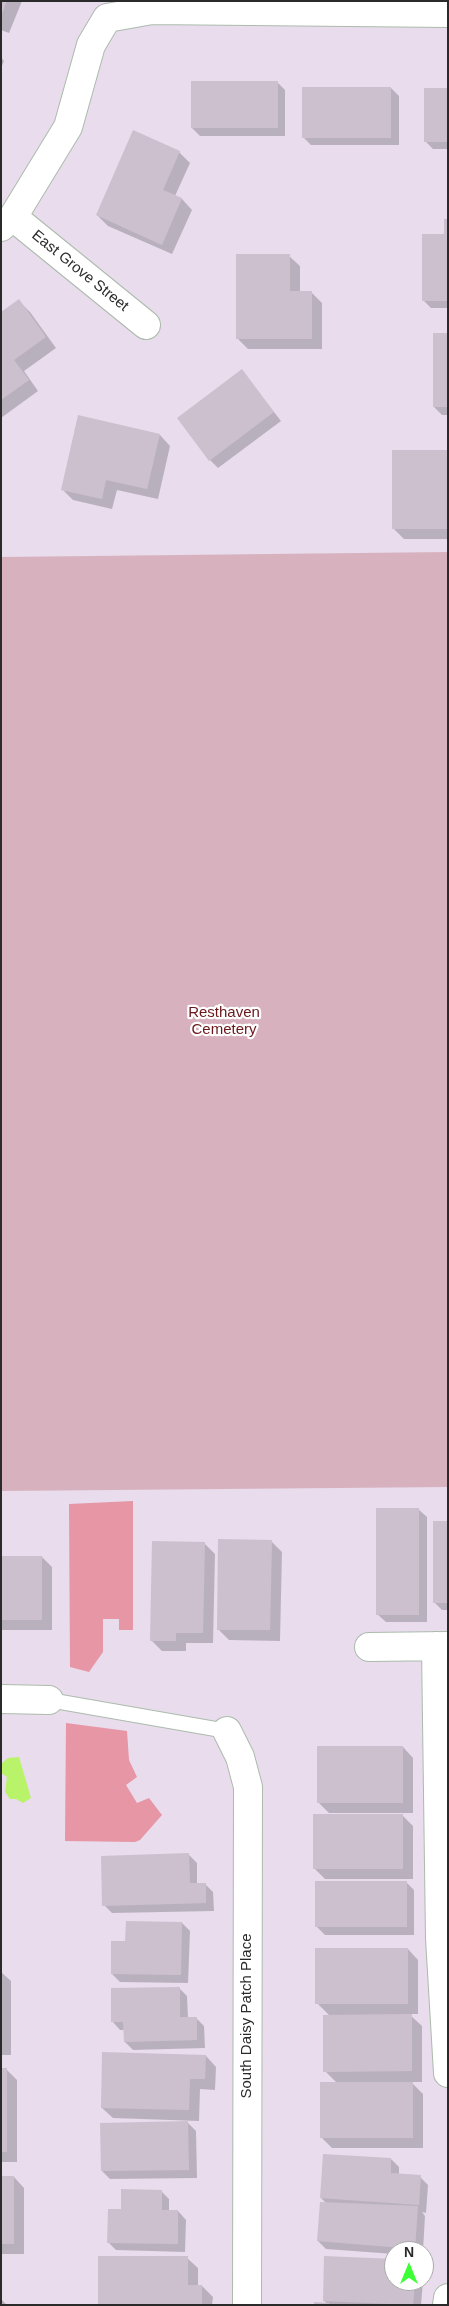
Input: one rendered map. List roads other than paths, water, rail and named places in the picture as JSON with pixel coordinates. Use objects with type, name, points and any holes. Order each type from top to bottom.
[{"type":"street","name":"East Grove Street","points":[[146,325],[7,222],[68,127],[91,45],[107,18],[152,10],[448,13]]},
{"type":"street","points":[[368,1647],[442,1646],[440,1938],[448,2073]]},
{"type":"street","points":[[1,1699],[49,1700]]},
{"type":"street","name":"South Daisy Patch Place","points":[[227,1731],[240,1757],[248,1787],[247,2305]]},
{"type":"street","points":[[447,2305],[448,2298]]},
{"type":"lane","points":[[49,1700],[227,1731]]},
{"type":"park label","name":"Resthaven Cemetery","points":[[224,1022]]}]
